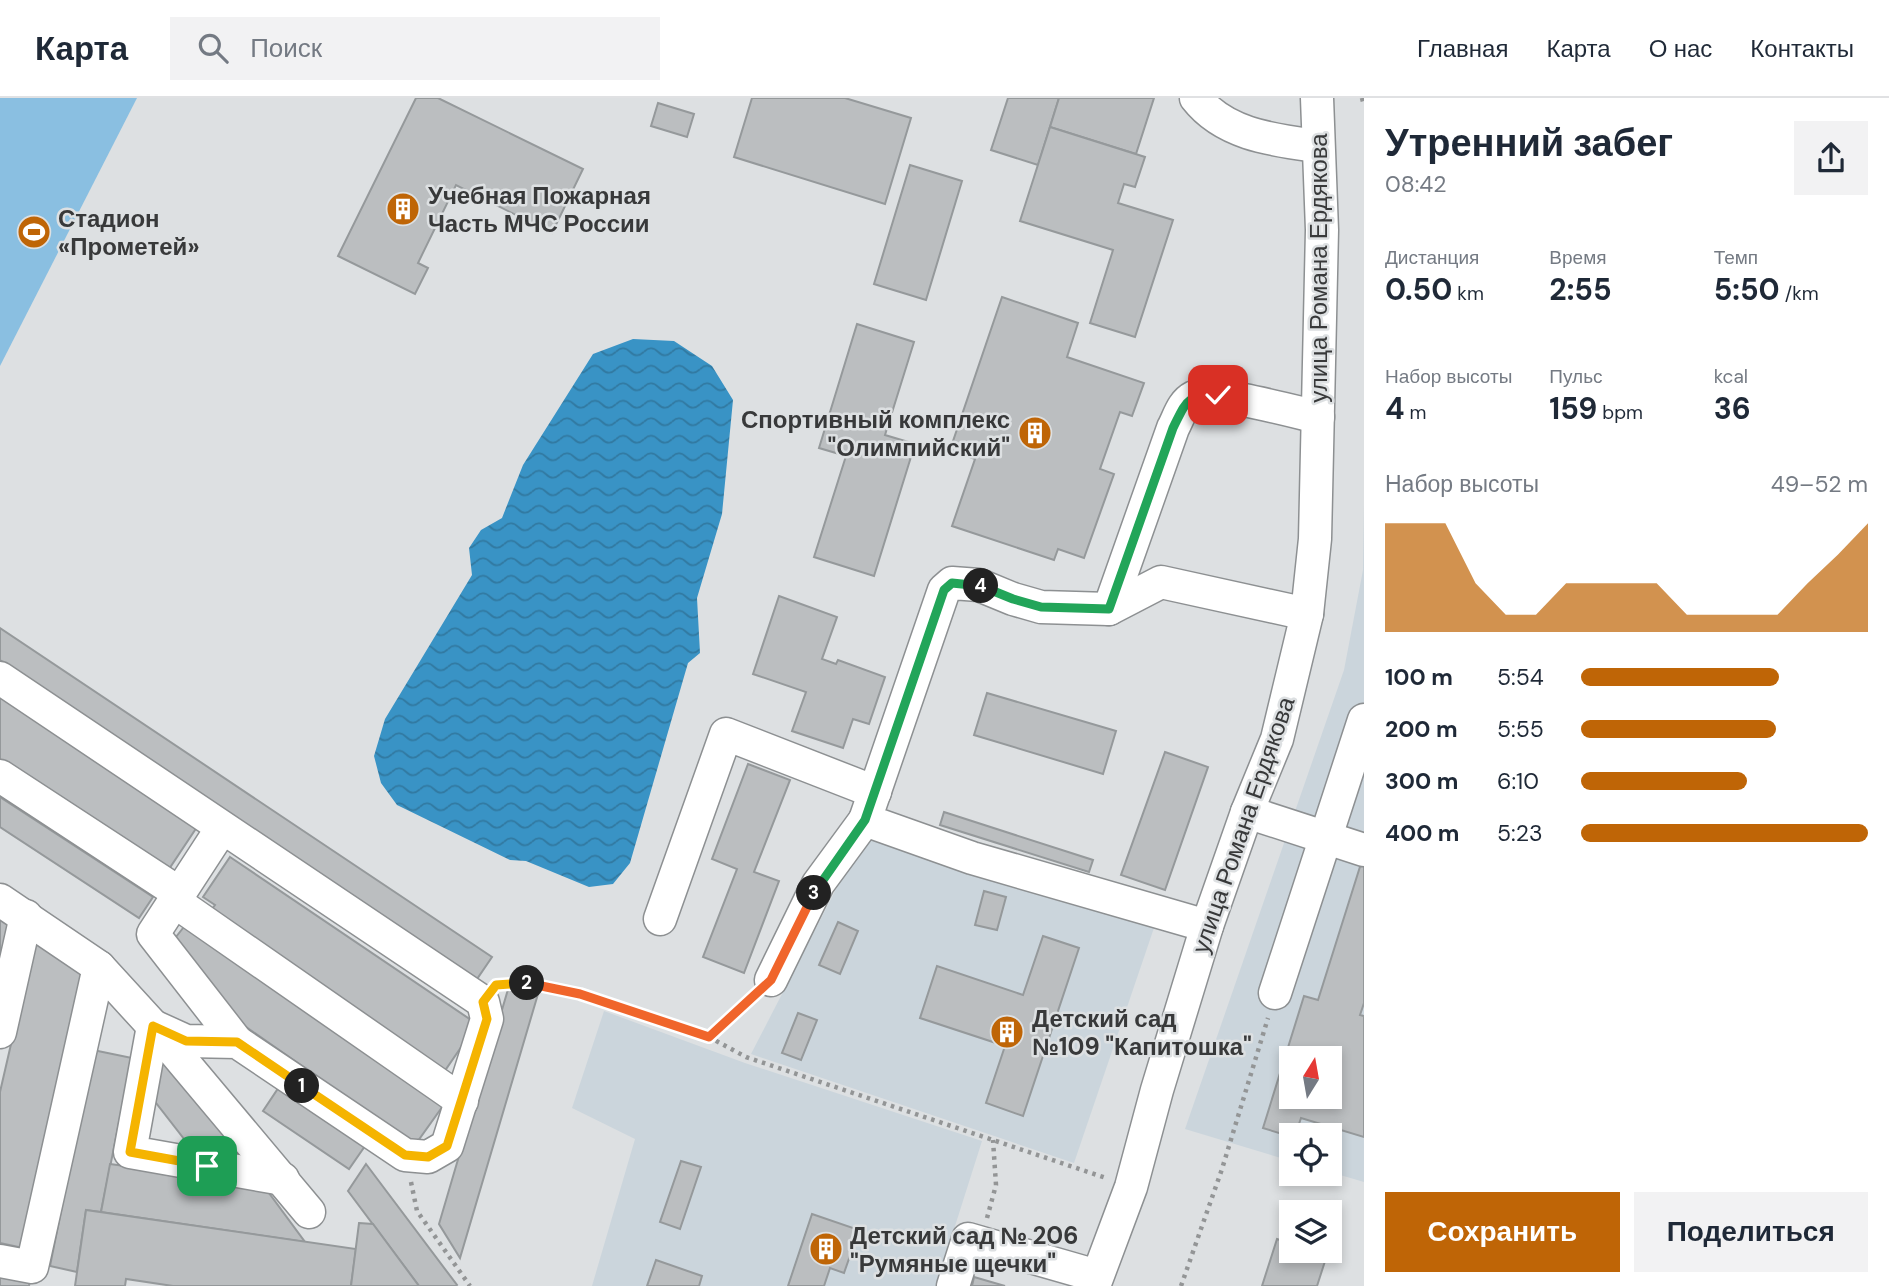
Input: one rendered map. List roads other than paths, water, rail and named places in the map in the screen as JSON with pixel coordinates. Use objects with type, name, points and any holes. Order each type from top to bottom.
[{"type":"street","points":[[1196,98],[1203,107],[1234,128],[1276,140],[1317,146]]},
{"type":"street","name":"улица Романа Ердякова","points":[[1096,1281],[1130,1187],[1207,926],[1247,812],[1277,739],[1307,614],[1315,539],[1322,230],[1317,98]]},
{"type":"street","points":[[1109,609],[1173,428],[1185,404],[1196,396],[1218,395],[1318,417]]},
{"type":"street","points":[[771,980],[818,884],[870,806],[944,590],[952,583],[979,585],[1041,607],[1109,609],[1161,582],[1307,614]]},
{"type":"street","points":[[0,678],[483,1002],[487,1019],[447,1146],[428,1157],[405,1155],[237,1042],[153,934],[222,828]]},
{"type":"street","points":[[1275,993],[1364,720]]},
{"type":"street","points":[[660,919],[726,734],[972,858],[1207,926]]},
{"type":"street","points":[[0,776],[177,897],[462,1101]]},
{"type":"street","points":[[1247,812],[1364,850]]},
{"type":"street","points":[[0,1032],[13,908],[99,967],[153,1026],[309,1212]]},
{"type":"street","points":[[0,1261],[32,1267],[99,967]]},
{"type":"street","points":[[153,1026],[186,1041],[237,1042]]},
{"type":"street","points":[[153,1026],[130,1152],[283,1179]]},
{"type":"street","points":[[953,1286],[968,1239],[1096,1281]]},
{"type":"water","points":[[633,339],[674,341],[712,366],[733,400],[722,514],[697,598],[700,653],[688,663],[630,863],[613,884],[589,887],[526,861],[510,860],[397,805],[381,783],[374,756],[385,719],[472,575],[469,548],[481,530],[502,518],[523,465],[593,354]]},
{"type":"place","name":"Учебная Пожарная Часть МЧС России","points":[[403,209]]},
{"type":"place","name":"Стадион «Прометей»","points":[[34,232]]},
{"type":"place","name":"Спортивный комплекс \"Олимпийский\"","points":[[1035,433]]},
{"type":"place","name":"Детский сад №109 \"Капитошка\"","points":[[1007,1032]]},
{"type":"place","name":"Детский сад № 206 \"Румяные щечки\"","points":[[826,1249]]}]
